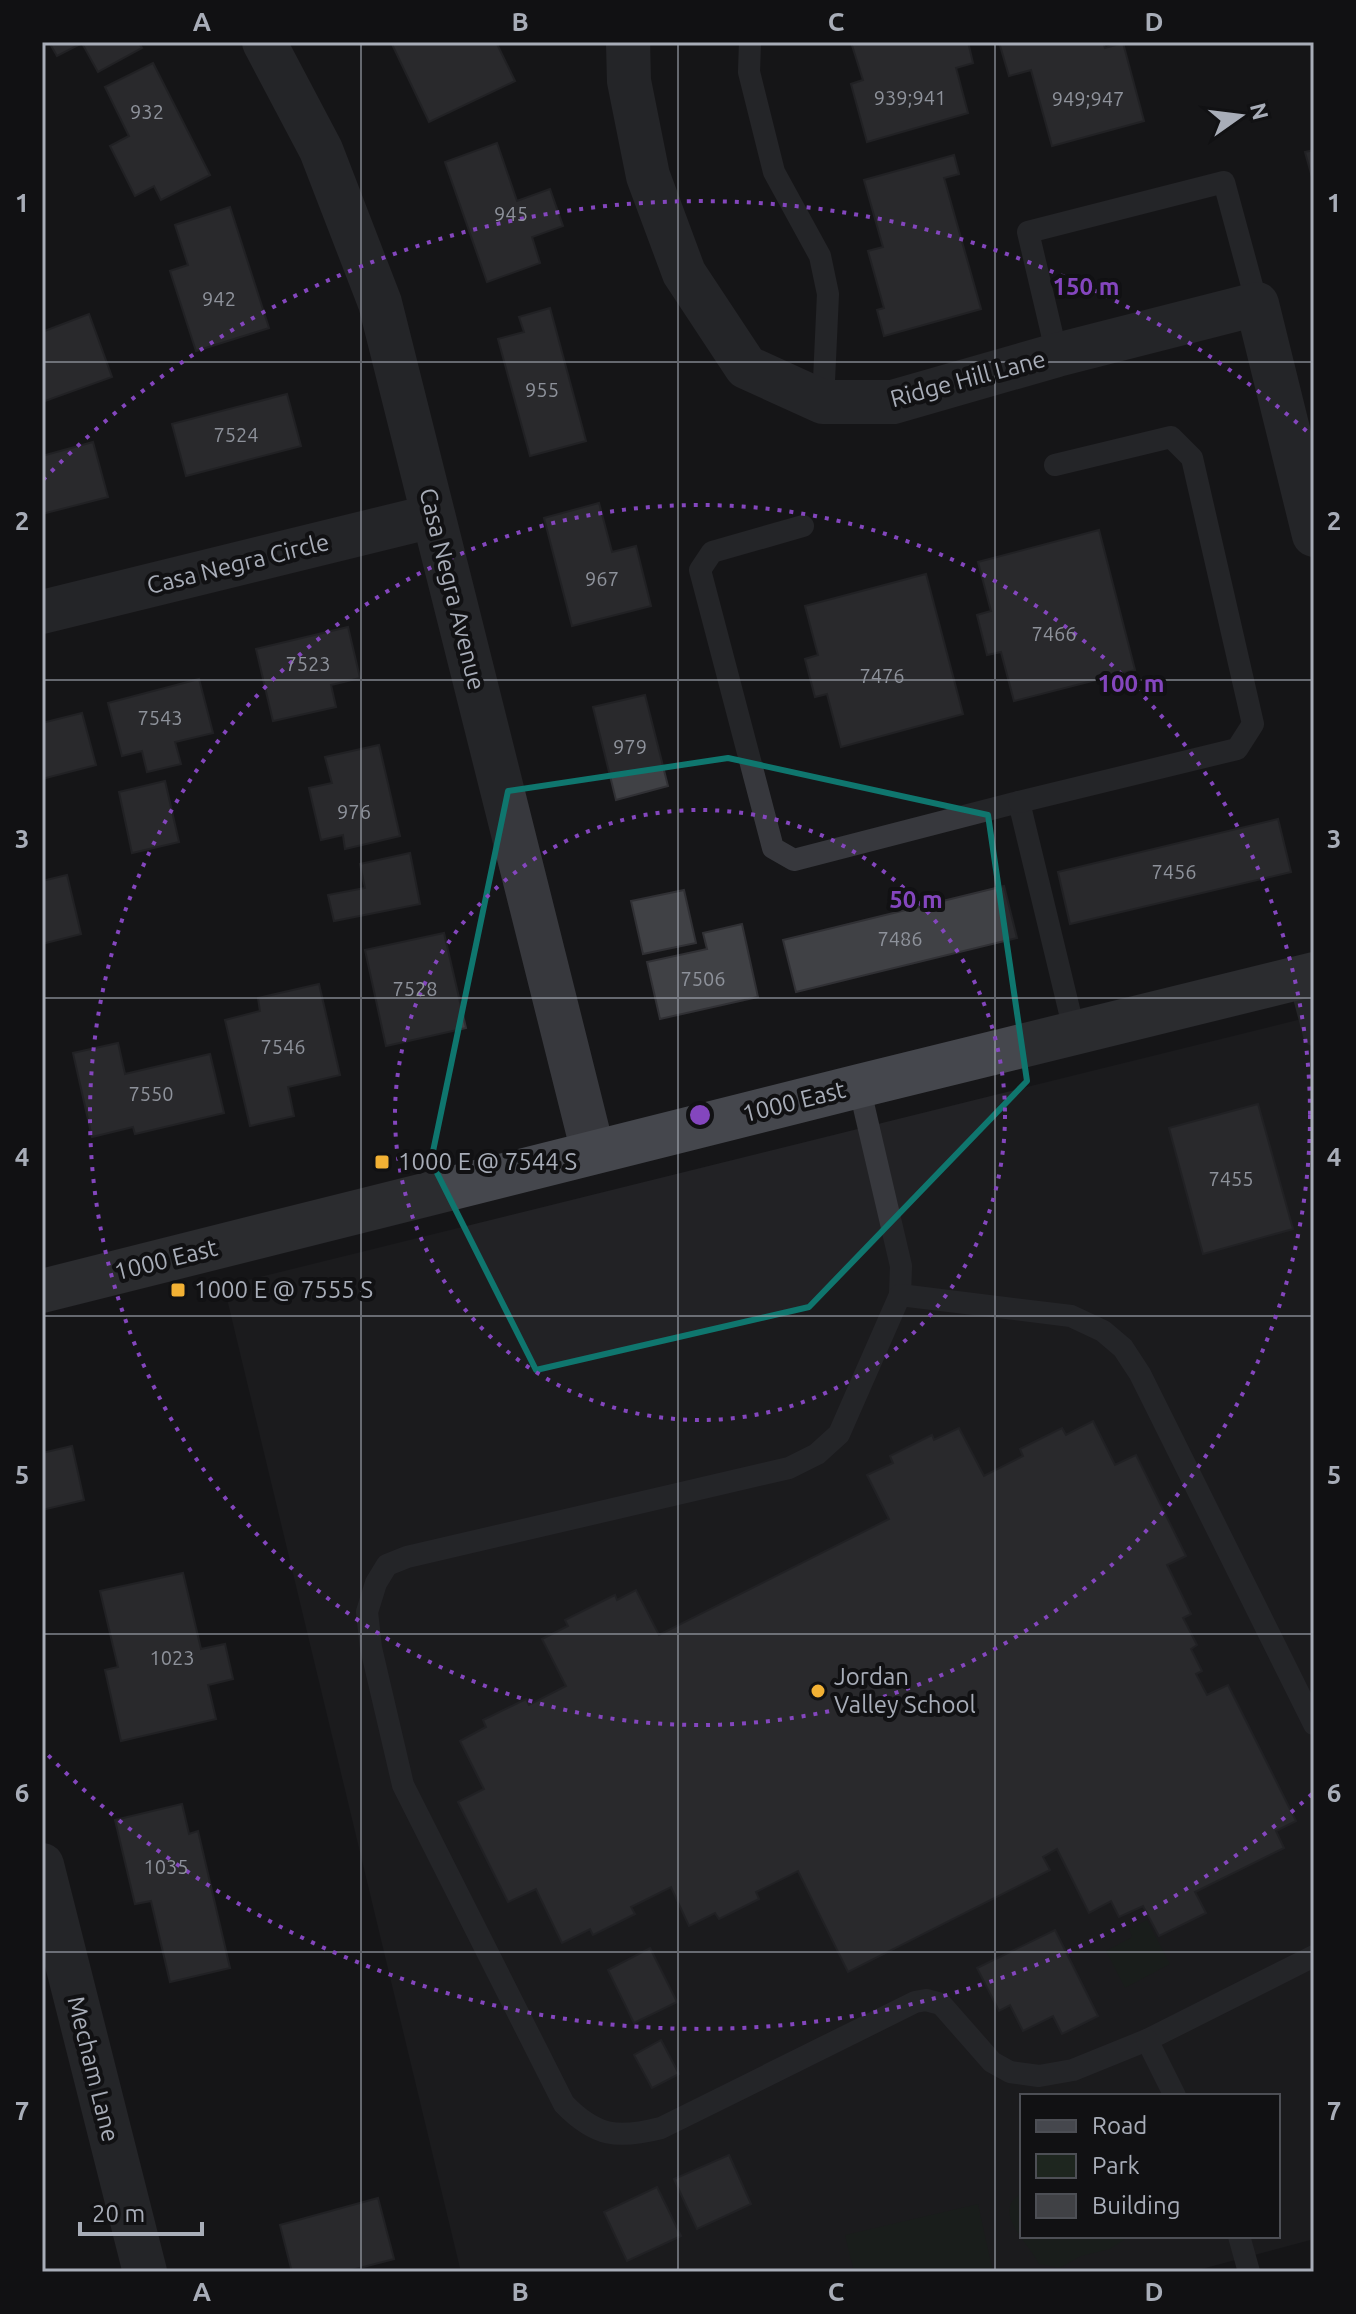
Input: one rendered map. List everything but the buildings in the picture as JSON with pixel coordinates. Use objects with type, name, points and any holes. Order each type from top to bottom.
[{"type":"street","name":"Casa Negra Avenue","points":[[264,42],[321,150],[380,303],[593,1152]]},
{"type":"street","name":"Ridge Hill Lane","points":[[628,42],[629,81],[648,176],[684,273],[746,367],[823,402],[893,402],[1057,355],[1257,304]]},
{"type":"street","points":[[1257,304],[1314,535]]},
{"type":"street","name":"Casa Negra Circle","points":[[42,612],[433,516]]},
{"type":"street","name":"1000 East","points":[[42,1291],[1306,976]]},
{"type":"street","name":"Mecham Lane","points":[[42,1865],[145,2272]]},
{"type":"lane","points":[[750,42],[749,72],[774,172],[820,256],[823,268],[828,294],[823,402]]},
{"type":"lane","points":[[1057,355],[1028,232],[1224,182],[1257,304]]},
{"type":"lane","points":[[803,526],[712,552],[700,570],[773,848],[794,860],[1237,749],[1253,724],[1192,458],[1171,437],[1055,465]]},
{"type":"lane","points":[[1019,802],[1075,1034]]},
{"type":"lane","points":[[1306,976],[1314,1035]]},
{"type":"lane","points":[[859,1086],[901,1266],[900,1295],[839,1434],[817,1454],[789,1468],[407,1557],[387,1565],[376,1583],[367,1612],[371,1648],[403,1785],[564,2104],[581,2121],[605,2133],[633,2135],[661,2128],[915,2002],[926,2000],[941,2004],[992,2062],[1010,2072],[1039,2076],[1073,2070],[1147,2040],[1314,1956]]},
{"type":"lane","points":[[900,1295],[1071,1316],[1103,1331],[1123,1348],[1140,1374],[1314,1724]]},
{"type":"lane","points":[[1147,2040],[1174,2094]]},
{"type":"lane","points":[[1240,2238],[1249,2272]]},
{"type":"highlighted area","points":[[728,758],[988,815],[1027,1081],[809,1307],[536,1370],[431,1161],[508,791]]},
{"type":"shaded area","name":"Jordan Valley School","points":[[1314,1016],[1314,2239],[1190,2272],[461,2272],[224,1286]]},
{"type":"green space","points":[[1147,1920],[1170,1964],[1125,1988],[1106,1951],[1132,1937],[1129,1929]]},
{"type":"green space","points":[[1020,2195],[1020,2236],[1010,2218],[1013,2200]]},
{"type":"green space","points":[[978,2204],[993,2272],[854,2272],[845,2235]]},
{"type":"green space","points":[[1021,2238],[1126,2238],[1110,2249],[1081,2256],[1060,2268],[1039,2264]]},
{"type":"place","name":"1000 E @ 7544 S","points":[[382,1162]]},
{"type":"place","name":"1000 E @ 7555 S","points":[[178,1290]]},
{"type":"place","name":"Jordan Valley School","points":[[818,1691]]}]
